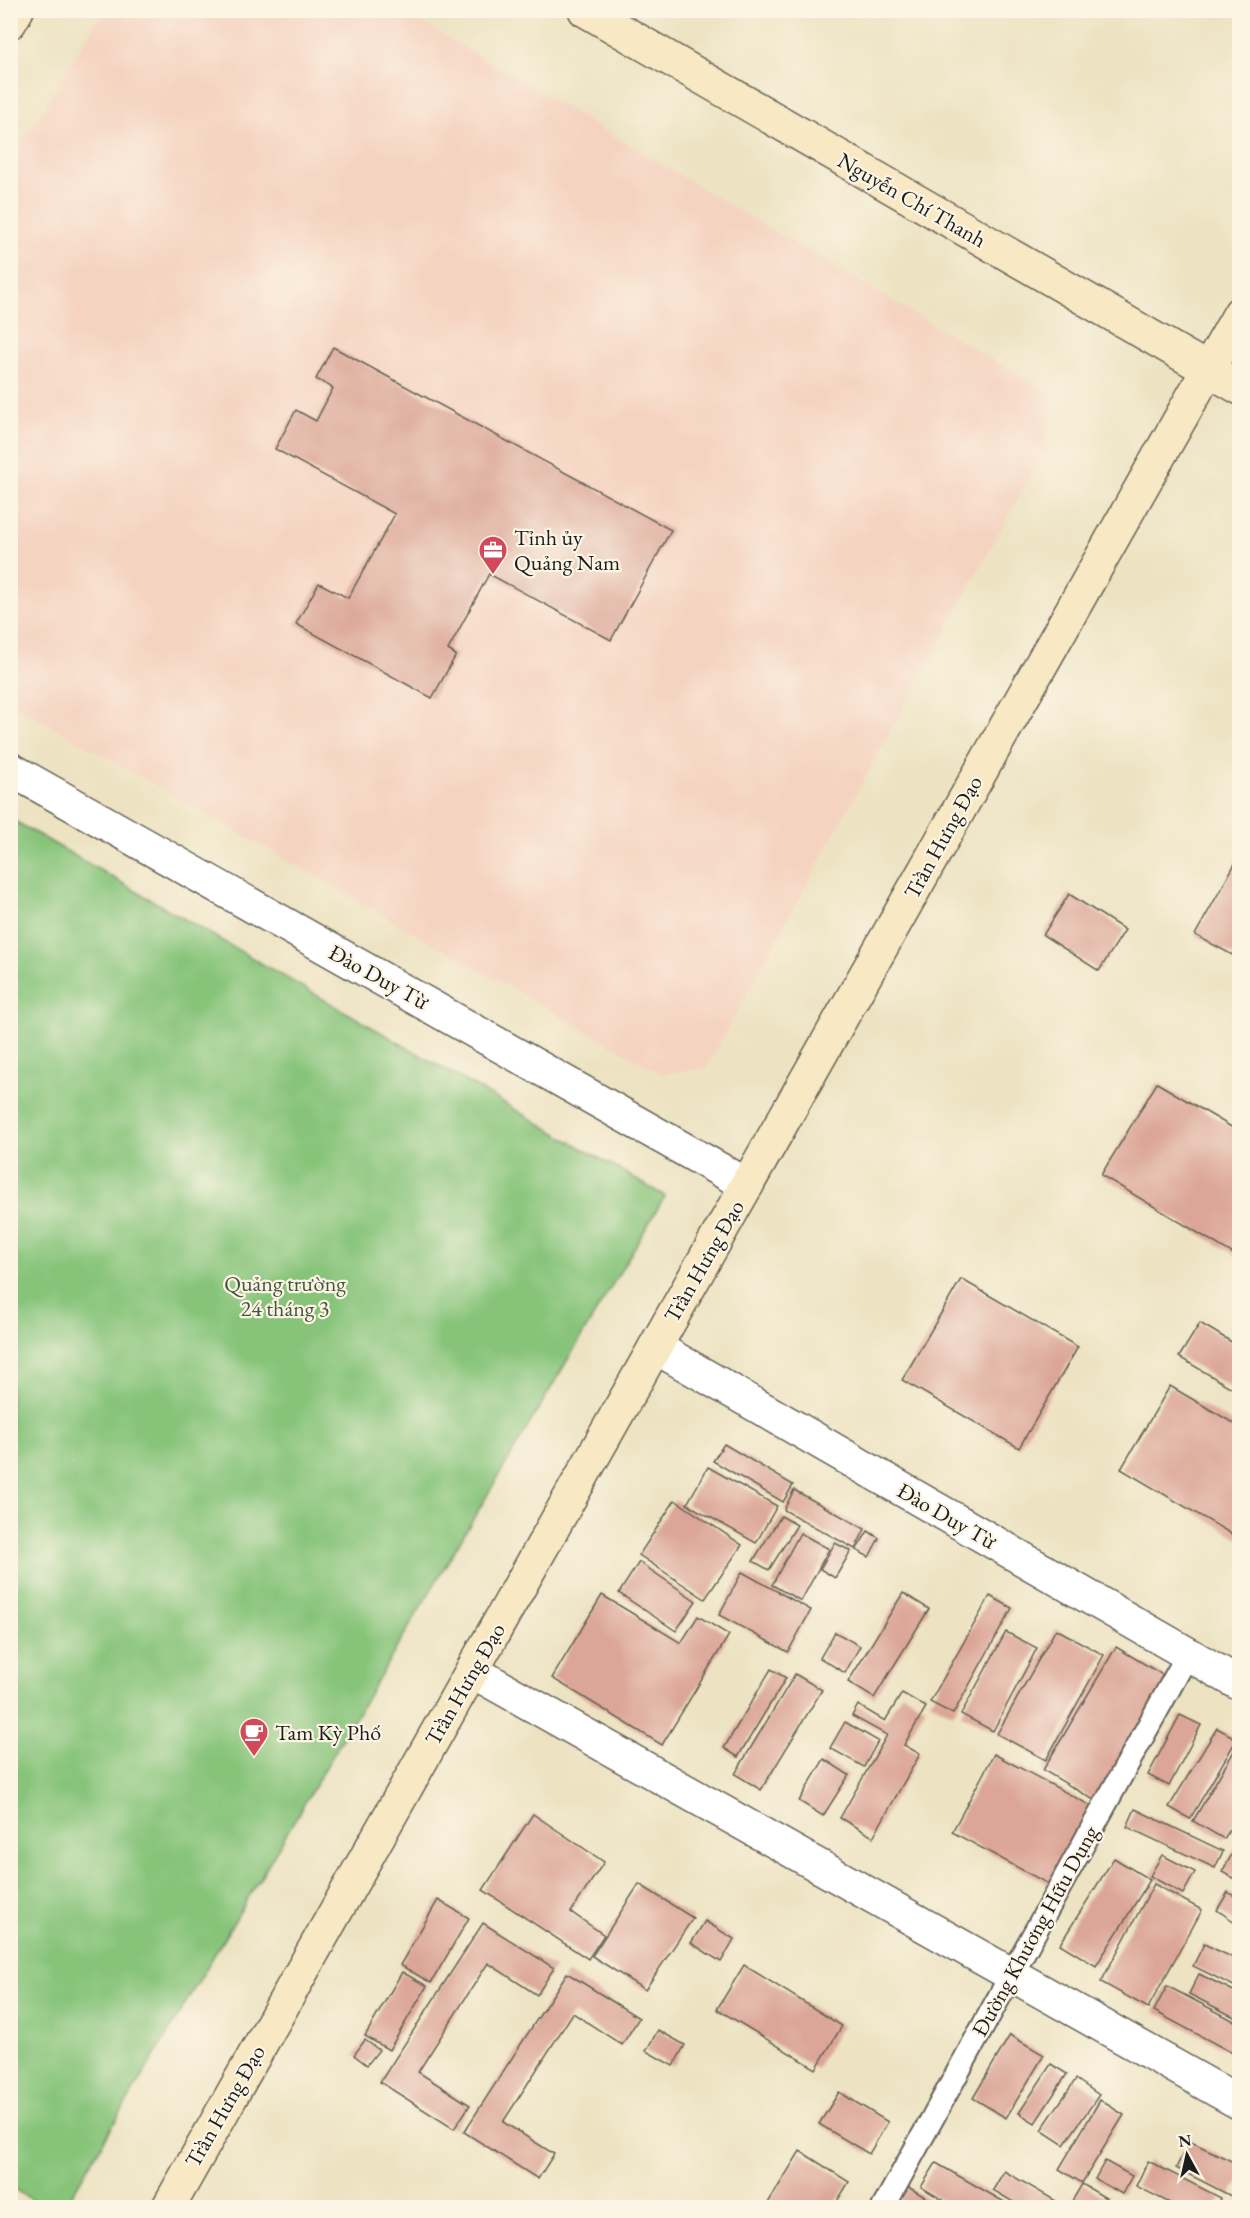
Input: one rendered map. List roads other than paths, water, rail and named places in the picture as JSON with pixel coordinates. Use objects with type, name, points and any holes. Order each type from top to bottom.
[{"type":"street","points":[[10,22],[17,10]]},
{"type":"street","name":"Nguyễn Chí Thanh","points":[[585,10],[1239,388]]},
{"type":"street","name":"Trần Hưng Đạo","points":[[168,2208],[1239,313]]},
{"type":"street","name":"Đào Duy Từ","points":[[10,769],[747,1185]]},
{"type":"street","name":"Đào Duy Từ","points":[[655,1347],[1239,1684]]},
{"type":"street","points":[[472,1671],[1239,2103]]},
{"type":"lane","name":"Đường Khương Hữu Dụng","points":[[883,2208],[1188,1654]]},
{"type":"place","name":"Tỉnh ủy Quảng Nam","points":[[493,576]]},
{"type":"place","name":"Tam Kỳ Phố","points":[[254,1758]]},
{"type":"park label","name":"Quảng trường 24 tháng 3","points":[[285,1296]]}]
